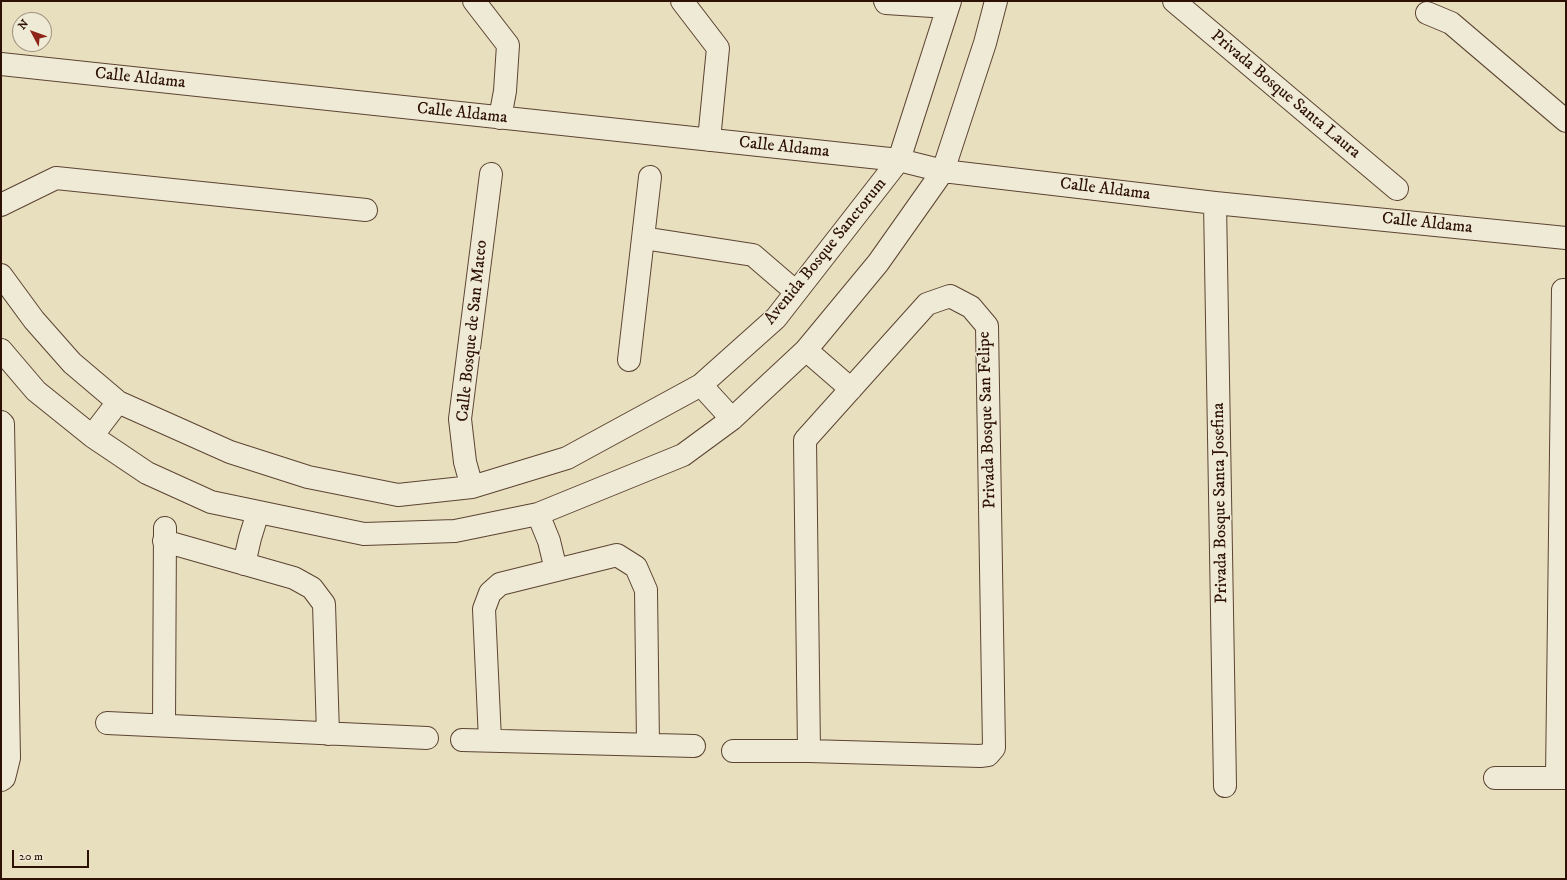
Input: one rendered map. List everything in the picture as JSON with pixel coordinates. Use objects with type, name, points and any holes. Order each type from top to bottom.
[{"type":"street","points":[[474,1],[508,45],[505,91],[500,118]]},
{"type":"street","points":[[682,1],[718,48],[709,140]]},
{"type":"street","points":[[885,1],[886,3],[924,5],[949,4]]},
{"type":"street","points":[[3,358],[36,391],[92,436],[147,473],[211,502],[364,534],[455,531],[538,514],[682,455],[732,419],[806,350],[878,263],[943,170],[985,43],[996,1]]},
{"type":"street","name":"Privada Bosque Santa Laura","points":[[1174,1],[1397,189]]},
{"type":"street","name":"Avenida Bosque Sanctorum","points":[[1,275],[34,320],[72,363],[118,402],[230,452],[308,477],[398,495],[472,487],[567,458],[701,385],[776,318],[899,160],[949,4]]},
{"type":"street","points":[[1427,13],[1451,23],[1566,121]]},
{"type":"street","name":"Calle Aldama","points":[[1,64],[899,160],[943,170],[1215,212],[1566,238]]},
{"type":"street","name":"Calle Bosque de San Mateo","points":[[472,487],[465,462],[460,419],[491,174]]},
{"type":"street","points":[[629,360],[650,177]]},
{"type":"street","points":[[1,205],[56,178],[366,210]]},
{"type":"street","name":"Privada Bosque Santa Josefina","points":[[1215,212],[1226,786]]},
{"type":"street","points":[[643,238],[753,255],[796,292]]},
{"type":"street","points":[[1495,778],[1561,778],[1562,290],[1566,290]]},
{"type":"street","name":"Privada Bosque San Felipe","points":[[733,751],[809,751],[980,756],[988,755],[994,748],[987,326],[971,307],[950,296],[927,304],[805,440],[809,751]]},
{"type":"street","points":[[806,350],[850,389]]},
{"type":"street","points":[[701,385],[732,419]]},
{"type":"street","points":[[92,436],[118,402]]},
{"type":"street","points":[[1,422],[3,424],[4,432],[9,758],[4,778],[1,780]]},
{"type":"street","points":[[244,564],[258,512]]},
{"type":"street","points":[[538,514],[549,541],[556,570]]},
{"type":"street","points":[[164,725],[164,534],[244,564],[294,578],[312,588],[324,604],[328,734]]},
{"type":"street","points":[[490,740],[484,609],[490,593],[500,584],[617,555],[636,567],[646,590],[648,744]]},
{"type":"street","points":[[108,723],[427,738]]},
{"type":"street","points":[[462,740],[694,746]]}]
